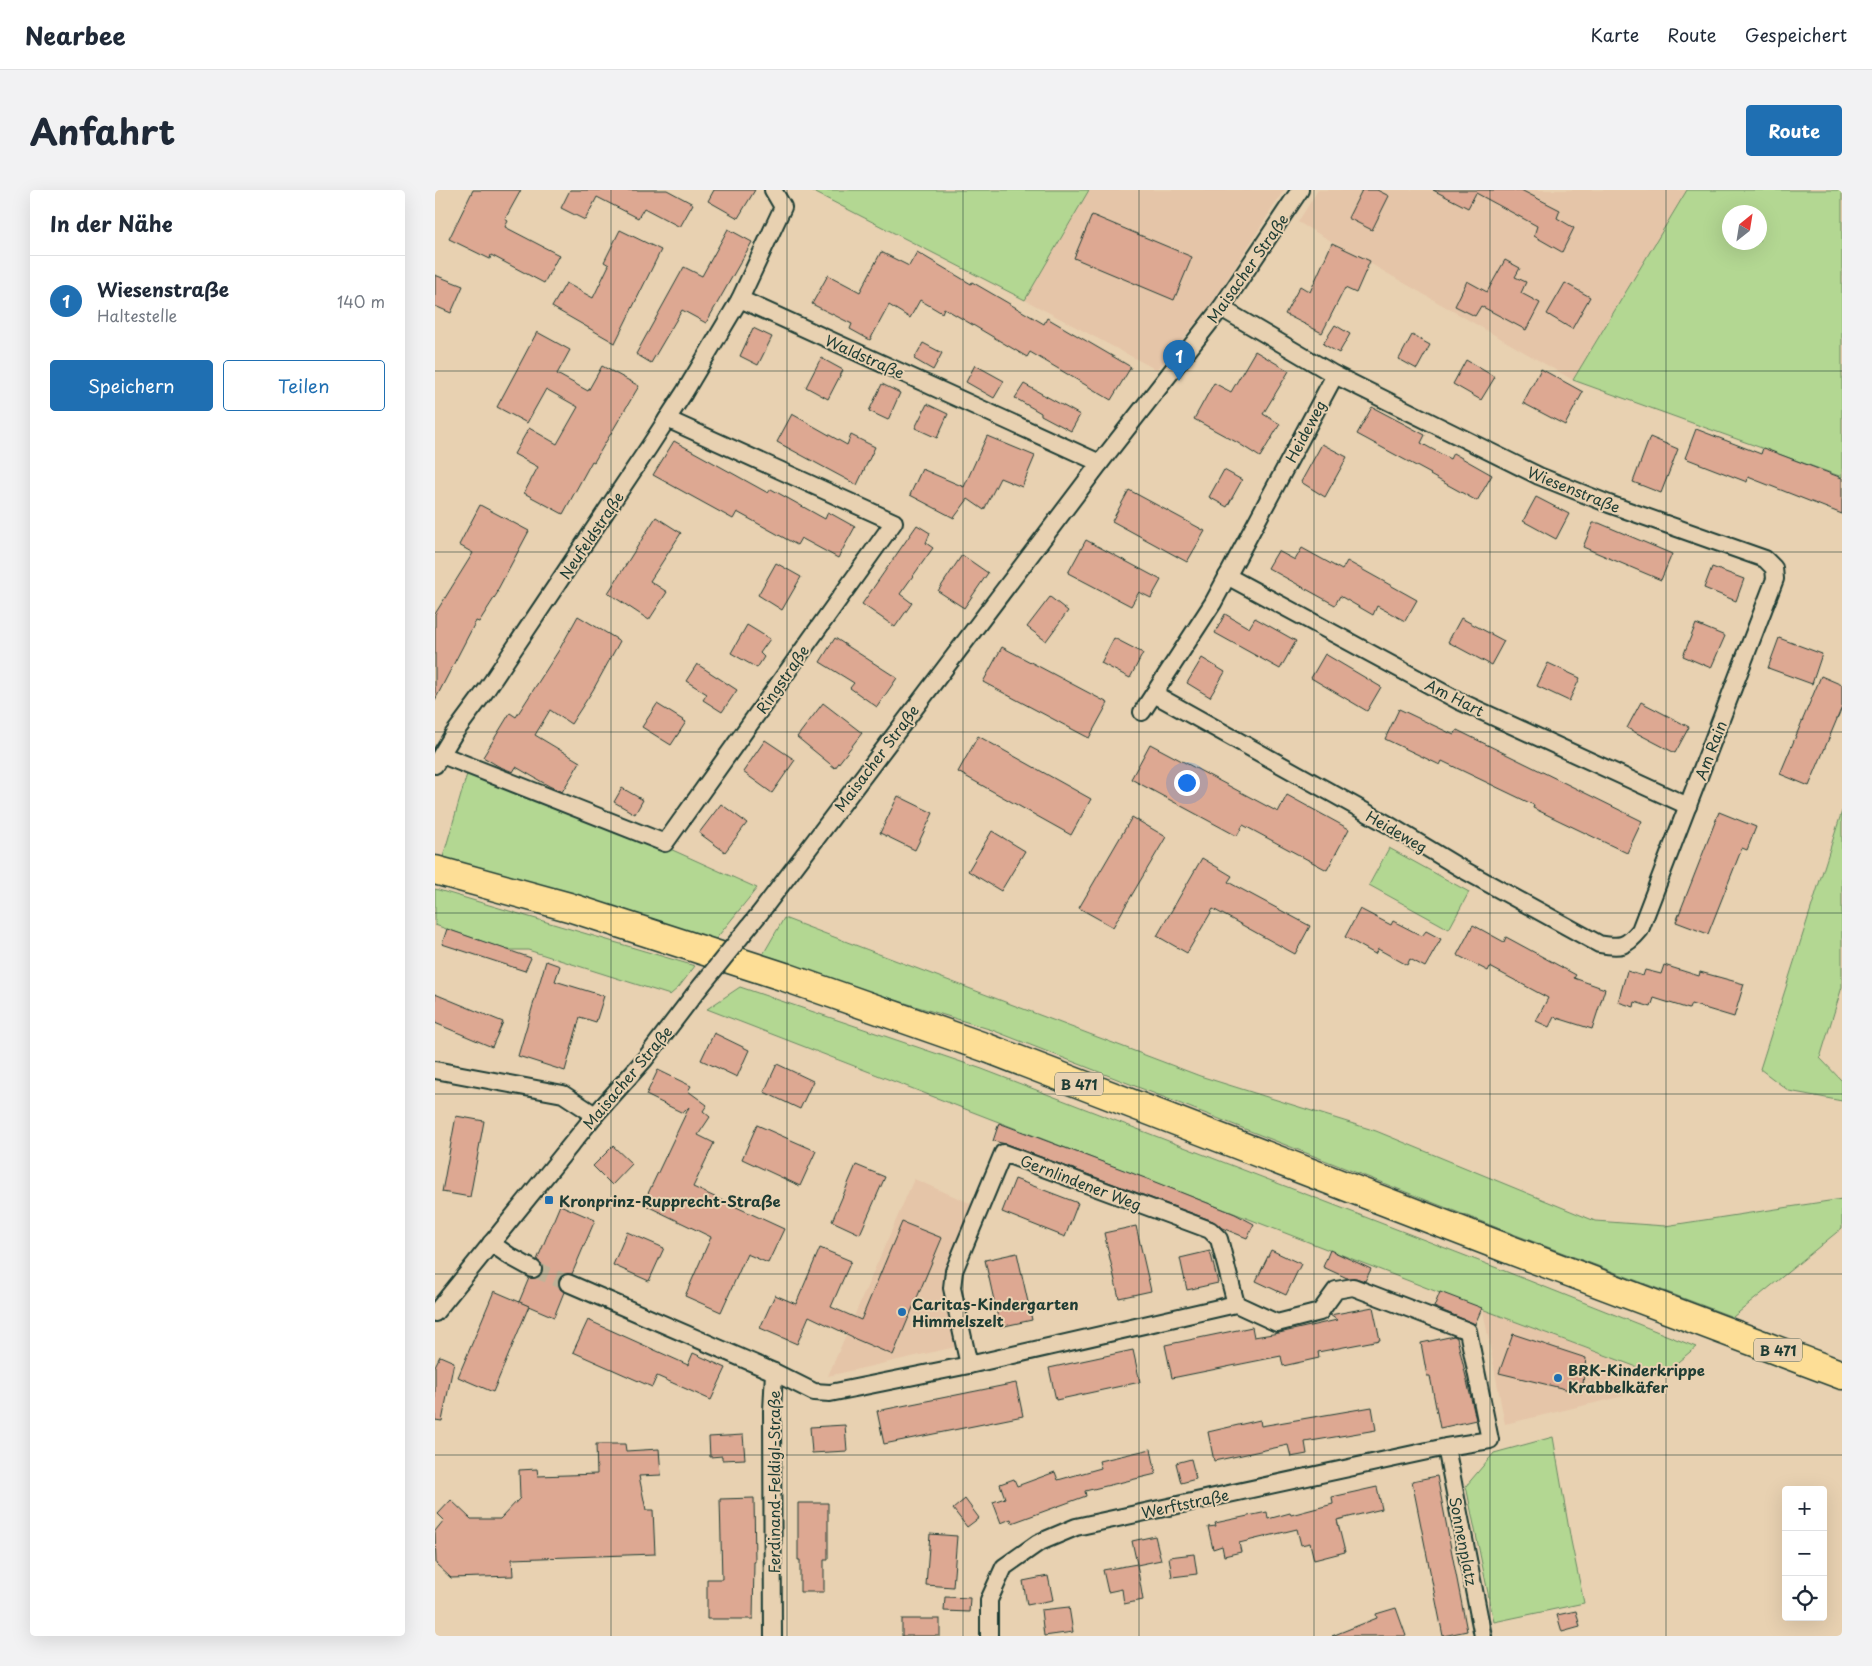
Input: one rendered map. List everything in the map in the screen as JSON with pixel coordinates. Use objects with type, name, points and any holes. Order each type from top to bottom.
[{"type":"highway","name":"B 471","points":[[435,870],[569,906],[785,977],[987,1048],[1494,1244],[1842,1375]]},
{"type":"street","points":[[740,299],[783,207],[773,190]]},
{"type":"street","name":"Maisacher Straße","points":[[435,1313],[595,1116],[645,1059],[760,913],[1100,463],[1221,308],[1300,190]]},
{"type":"street","name":"Neufeldstraße","points":[[438,760],[453,735],[493,681],[667,419],[740,299]]},
{"type":"street","name":"Waldstraße","points":[[740,299],[1100,463]]},
{"type":"street","name":"Wiesenstraße","points":[[1221,308],[1335,375],[1539,476],[1609,504],[1765,559],[1774,568]]},
{"type":"street","name":"Heideweg","points":[[1142,712],[1213,603],[1335,375]]},
{"type":"street","name":"Ringstraße","points":[[438,760],[665,843],[894,522],[667,419]]},
{"type":"street","name":"Am Rain","points":[[1641,930],[1775,579],[1774,568]]},
{"type":"street","name":"Am Hart","points":[[1227,576],[1459,701],[1688,806]]},
{"type":"street","name":"Heideweg","points":[[1154,694],[1389,825],[1462,869],[1599,944],[1615,947],[1629,943],[1641,930]]},
{"type":"street","points":[[435,1070],[563,1094],[595,1116]]},
{"type":"street","name":"Gernlindener Weg","points":[[969,1365],[952,1288],[954,1271],[1003,1153],[1210,1230],[1219,1239],[1236,1304]]},
{"type":"street","points":[[491,1243],[511,1258],[533,1268]]},
{"type":"street","name":"Ferdinand-Feldigl-Straße","points":[[568,1284],[774,1372],[771,1411],[773,1636]]},
{"type":"street","name":"Werftstraße","points":[[989,1636],[989,1600],[1004,1567],[1038,1543],[1076,1527],[1446,1447],[1489,1440],[1468,1331],[1353,1287],[1336,1290],[1320,1312],[1277,1323],[1236,1304]]},
{"type":"street","points":[[774,1372],[814,1392],[830,1393],[969,1365],[1236,1304]]},
{"type":"street","name":"Sonnenplatz","points":[[1446,1447],[1483,1636]]},
{"type":"shaded area","points":[[1089,190],[1284,190],[1213,302],[1157,370],[1025,300]]},
{"type":"shaded area","points":[[1318,190],[1687,190],[1573,380],[1298,222]]},
{"type":"shaded area","name":"Caritas-Kindergarten Himmelszelt","points":[[914,1179],[972,1204],[944,1277],[955,1347],[828,1376]]},
{"type":"shaded area","name":"BRK-Kinderkrippe Krabbelkäfer","points":[[1483,1310],[1617,1360],[1624,1396],[1505,1424]]},
{"type":"green space","points":[[810,190],[1089,190],[1025,300]]},
{"type":"green space","points":[[1687,190],[1842,190],[1842,477],[1573,380]]},
{"type":"green space","points":[[467,774],[668,848],[757,888],[715,940],[443,857]]},
{"type":"green space","points":[[1842,811],[1842,987],[1820,1058],[1842,1081],[1842,1101],[1789,1091],[1760,1069]]},
{"type":"green space","points":[[1389,848],[1469,892],[1449,929],[1369,885]]},
{"type":"green space","points":[[435,889],[695,966],[679,987],[670,995],[528,950],[507,950],[435,925]]},
{"type":"green space","points":[[784,918],[1200,1076],[1376,1131],[1595,1221],[1665,1226],[1842,1199],[1842,1228],[1733,1317],[1508,1232],[992,1030],[761,958]]},
{"type":"green space","points":[[740,987],[982,1069],[1696,1347],[1661,1376],[1471,1305],[707,1009]]},
{"type":"green space","points":[[1553,1437],[1584,1603],[1494,1622],[1466,1486],[1494,1453]]},
{"type":"building","points":[[473,190],[521,190],[505,219],[508,221],[505,227],[559,255],[544,283],[491,255],[490,259],[449,239]]},
{"type":"building","points":[[570,190],[667,190],[693,204],[680,227],[644,208],[638,218],[597,197],[585,220],[561,208]]},
{"type":"building","points":[[714,190],[755,190],[738,218],[708,201]]},
{"type":"building","points":[[1362,190],[1377,190],[1389,196],[1372,230],[1348,218]]},
{"type":"building","points":[[1433,190],[1521,190],[1560,210],[1557,218],[1574,228],[1562,252],[1534,236],[1537,226],[1476,193],[1468,208]]},
{"type":"building","points":[[1092,215],[1192,257],[1174,300],[1074,258]]},
{"type":"building","points":[[728,229],[752,242],[706,323],[682,310],[651,363],[636,354],[684,267],[702,276]]},
{"type":"building","points":[[620,230],[661,250],[615,343],[552,307],[566,283],[593,298],[609,265],[604,262]]},
{"type":"building","points":[[1332,243],[1370,261],[1356,293],[1345,288],[1322,333],[1285,314],[1300,286],[1310,292]]},
{"type":"building","points":[[881,252],[909,266],[917,252],[1044,324],[1047,318],[1131,367],[1111,400],[1030,352],[1027,357],[944,308],[942,313],[920,300],[910,318],[889,305],[870,340],[850,329],[852,324],[812,304],[828,275],[860,292]]},
{"type":"building","points":[[1505,260],[1520,268],[1515,277],[1526,282],[1521,293],[1540,303],[1526,330],[1481,306],[1475,316],[1455,306],[1467,281],[1487,292]]},
{"type":"building","points":[[435,275],[463,286],[451,313],[435,306]]},
{"type":"building","points":[[1565,283],[1590,297],[1572,329],[1547,314]]},
{"type":"building","points":[[1335,325],[1350,334],[1339,353],[1323,344]]},
{"type":"building","points":[[753,328],[772,337],[758,365],[740,356]]},
{"type":"building","points":[[537,332],[570,350],[557,374],[588,391],[602,366],[639,386],[594,462],[592,461],[563,514],[524,493],[538,467],[514,454],[529,428],[557,444],[578,407],[546,389],[527,423],[497,407]]},
{"type":"building","points":[[1412,335],[1430,345],[1417,369],[1399,359]]},
{"type":"building","points":[[923,343],[942,353],[933,370],[914,359]]},
{"type":"building","points":[[1255,351],[1289,371],[1263,414],[1280,424],[1260,457],[1194,419],[1214,383],[1231,392]]},
{"type":"building","points":[[821,358],[843,370],[828,399],[806,387]]},
{"type":"building","points":[[1466,360],[1495,377],[1481,400],[1453,384]]},
{"type":"building","points":[[975,365],[1004,381],[994,398],[966,382]]},
{"type":"building","points":[[1541,369],[1583,392],[1565,425],[1523,403]]},
{"type":"building","points":[[882,384],[900,393],[888,420],[869,411]]},
{"type":"building","points":[[1024,384],[1080,415],[1071,431],[1015,398]]},
{"type":"building","points":[[927,404],[948,414],[937,438],[915,428]]},
{"type":"building","points":[[1372,407],[1425,435],[1421,443],[1450,459],[1453,453],[1492,475],[1477,501],[1357,434]]},
{"type":"building","points":[[792,414],[847,445],[851,435],[875,447],[857,485],[777,442]]},
{"type":"building","points":[[1696,429],[1761,454],[1763,448],[1842,478],[1842,514],[1748,477],[1747,482],[1685,458]]},
{"type":"building","points":[[987,436],[1035,456],[1022,487],[1000,478],[984,510],[968,499],[954,518],[910,495],[922,469],[964,487]]},
{"type":"building","points":[[1650,437],[1678,449],[1661,493],[1633,482]]},
{"type":"building","points":[[674,441],[768,493],[771,489],[825,519],[828,512],[855,527],[838,558],[801,538],[797,545],[737,512],[733,519],[653,475]]},
{"type":"building","points":[[1322,444],[1347,457],[1325,497],[1301,482]]},
{"type":"building","points":[[1224,470],[1242,480],[1227,507],[1209,497]]},
{"type":"building","points":[[1129,490],[1205,531],[1187,562],[1112,521]]},
{"type":"building","points":[[1536,497],[1569,514],[1556,539],[1523,521]]},
{"type":"building","points":[[480,505],[529,531],[498,592],[479,622],[476,621],[435,700],[435,614],[473,553],[459,545]]},
{"type":"building","points":[[656,517],[681,533],[650,581],[667,592],[649,620],[608,593]]},
{"type":"building","points":[[1593,523],[1599,523],[1672,554],[1661,580],[1583,547]]},
{"type":"building","points":[[917,525],[930,533],[926,543],[933,548],[900,594],[912,603],[895,627],[862,604]]},
{"type":"building","points":[[1086,540],[1161,580],[1151,598],[1139,592],[1131,606],[1068,573]]},
{"type":"building","points":[[1302,548],[1342,570],[1347,561],[1417,600],[1405,621],[1377,606],[1373,615],[1340,596],[1335,605],[1268,568],[1278,551],[1295,560]]},
{"type":"building","points":[[962,555],[988,573],[964,608],[938,591]]},
{"type":"building","points":[[776,563],[801,577],[782,610],[758,595]]},
{"type":"building","points":[[1712,567],[1744,579],[1736,601],[1704,588]]},
{"type":"building","points":[[1050,597],[1068,611],[1046,641],[1027,627]]},
{"type":"building","points":[[1225,614],[1249,628],[1255,618],[1296,641],[1280,669],[1215,633]]},
{"type":"building","points":[[578,616],[620,641],[593,690],[571,724],[550,710],[535,735],[580,762],[562,792],[516,767],[513,772],[483,757],[510,713],[516,717],[559,650]]},
{"type":"building","points":[[1461,618],[1504,641],[1491,665],[1448,642]]},
{"type":"building","points":[[1696,624],[1725,636],[1711,668],[1683,656]]},
{"type":"building","points":[[747,625],[770,639],[760,653],[764,657],[757,668],[731,653]]},
{"type":"building","points":[[835,638],[897,678],[877,707],[850,688],[854,683],[820,662]]},
{"type":"building","points":[[1114,638],[1143,653],[1130,678],[1101,663]]},
{"type":"building","points":[[1779,638],[1822,654],[1812,684],[1768,668]]},
{"type":"building","points":[[1002,647],[1108,703],[1089,738],[983,682]]},
{"type":"building","points":[[1325,654],[1381,687],[1367,711],[1311,678]]},
{"type":"building","points":[[1202,658],[1225,672],[1210,697],[1187,683]]},
{"type":"building","points":[[1548,663],[1580,678],[1569,701],[1537,686]]},
{"type":"building","points":[[697,664],[737,690],[722,712],[703,700],[707,694],[686,681]]},
{"type":"building","points":[[1821,676],[1842,685],[1842,707],[1809,786],[1780,774]]},
{"type":"building","points":[[1641,702],[1689,727],[1675,753],[1627,728]]},
{"type":"building","points":[[823,703],[862,733],[835,768],[797,737]]},
{"type":"building","points":[[657,704],[686,722],[671,745],[642,727]]},
{"type":"building","points":[[1399,709],[1454,735],[1457,730],[1642,821],[1627,853],[1533,808],[1534,805],[1442,761],[1440,765],[1385,739]]},
{"type":"building","points":[[978,736],[1091,799],[1071,835],[958,772]]},
{"type":"building","points":[[765,740],[795,760],[772,793],[743,772]]},
{"type":"building","points":[[1150,744],[1278,812],[1287,795],[1349,829],[1327,870],[1243,825],[1237,836],[1131,779]]},
{"type":"building","points":[[622,788],[643,800],[635,814],[614,802]]},
{"type":"building","points":[[898,796],[933,813],[915,850],[880,833]]},
{"type":"building","points":[[721,804],[747,823],[725,852],[699,833]]},
{"type":"building","points":[[1719,812],[1756,827],[1747,850],[1742,848],[1708,934],[1676,922]]},
{"type":"building","points":[[1132,817],[1166,837],[1113,927],[1079,908]]},
{"type":"building","points":[[992,831],[1025,851],[1001,891],[968,871]]},
{"type":"building","points":[[1202,858],[1232,876],[1228,882],[1310,926],[1295,954],[1213,909],[1187,953],[1157,936]]},
{"type":"building","points":[[1360,909],[1391,925],[1393,921],[1422,936],[1426,931],[1441,939],[1425,967],[1410,959],[1407,965],[1378,949],[1375,954],[1345,937]]},
{"type":"building","points":[[1473,925],[1504,942],[1506,937],[1576,975],[1574,978],[1605,989],[1592,1029],[1554,1017],[1549,1027],[1536,1021],[1548,998],[1490,967],[1488,971],[1457,955]]},
{"type":"building","points":[[447,929],[531,958],[525,971],[442,944]]},
{"type":"building","points":[[546,961],[560,966],[555,981],[604,996],[596,1022],[580,1017],[565,1071],[518,1056]]},
{"type":"building","points":[[1664,965],[1699,976],[1700,972],[1744,984],[1734,1017],[1691,1004],[1689,1009],[1654,998],[1651,1007],[1635,1002],[1634,1007],[1618,1002],[1627,971],[1643,976],[1645,970],[1661,974]]},
{"type":"building","points":[[435,994],[503,1022],[492,1047],[435,1023]]},
{"type":"building","points":[[714,1033],[749,1050],[737,1077],[701,1060]]},
{"type":"building","points":[[777,1064],[813,1081],[800,1109],[764,1092]]},
{"type":"building","points":[[658,1070],[691,1086],[688,1091],[707,1105],[703,1111],[710,1117],[698,1135],[714,1143],[693,1187],[784,1229],[768,1263],[747,1254],[721,1312],[685,1296],[711,1237],[643,1204],[689,1107],[683,1113],[646,1095]]},
{"type":"building","points":[[456,1116],[484,1121],[470,1197],[442,1192]]},
{"type":"building","points":[[999,1123],[1145,1178],[1235,1214],[1254,1224],[1247,1238],[1222,1228],[1213,1221],[1006,1144],[993,1141]]},
{"type":"building","points":[[757,1125],[816,1151],[800,1186],[742,1159]]},
{"type":"building","points":[[613,1146],[632,1164],[612,1185],[593,1166]]},
{"type":"building","points":[[856,1165],[885,1177],[860,1234],[832,1221]]},
{"type":"building","points":[[1015,1179],[1078,1203],[1065,1237],[1002,1212]]},
{"type":"building","points":[[560,1205],[595,1220],[572,1274],[562,1275],[559,1280],[560,1289],[564,1292],[554,1317],[519,1302],[529,1278],[538,1278],[542,1273],[542,1264],[537,1260]]},
{"type":"building","points":[[902,1222],[942,1238],[893,1355],[809,1316],[797,1344],[760,1328],[775,1295],[796,1304],[820,1248],[851,1261],[831,1307],[861,1320]]},
{"type":"building","points":[[1136,1226],[1151,1291],[1119,1298],[1104,1233]]},
{"type":"building","points":[[627,1232],[664,1248],[649,1281],[613,1265]]},
{"type":"building","points":[[1271,1250],[1301,1264],[1286,1295],[1256,1281]]},
{"type":"building","points":[[1330,1250],[1371,1269],[1365,1281],[1347,1278],[1323,1267]]},
{"type":"building","points":[[1210,1251],[1218,1283],[1187,1290],[1180,1258]]},
{"type":"building","points":[[1017,1253],[1032,1320],[1000,1327],[985,1260]]},
{"type":"building","points":[[494,1291],[529,1306],[493,1392],[458,1377]]},
{"type":"building","points":[[1440,1292],[1482,1308],[1475,1324],[1434,1307]]},
{"type":"building","points":[[1373,1307],[1380,1340],[1318,1352],[1319,1358],[1283,1366],[1281,1356],[1172,1378],[1165,1345],[1252,1327],[1254,1337],[1279,1333],[1337,1320],[1330,1315]]},
{"type":"building","points":[[588,1320],[688,1365],[693,1353],[726,1368],[711,1400],[657,1376],[652,1387],[573,1352]]},
{"type":"building","points":[[1513,1334],[1586,1358],[1582,1393],[1499,1373]]},
{"type":"building","points":[[1454,1336],[1457,1338],[1476,1420],[1440,1428],[1430,1376],[1427,1376],[1421,1343]]},
{"type":"building","points":[[1133,1350],[1140,1382],[1056,1400],[1049,1368]]},
{"type":"building","points":[[440,1356],[454,1362],[442,1421],[435,1420],[435,1366]]},
{"type":"building","points":[[1016,1383],[1023,1416],[884,1444],[877,1411]]},
{"type":"building","points":[[1372,1407],[1376,1430],[1305,1442],[1307,1454],[1291,1457],[1288,1445],[1214,1461],[1208,1432],[1260,1420],[1261,1426]]},
{"type":"building","points":[[845,1425],[847,1451],[812,1453],[810,1427]]},
{"type":"building","points":[[743,1435],[745,1459],[722,1460],[722,1456],[710,1457],[709,1437]]},
{"type":"building","points":[[596,1444],[625,1444],[626,1451],[659,1449],[661,1475],[639,1476],[646,1510],[653,1510],[655,1554],[512,1559],[513,1576],[451,1578],[436,1564],[435,1531],[444,1520],[438,1514],[451,1500],[471,1519],[500,1519],[520,1498],[519,1470],[537,1469],[538,1476],[597,1474]]},
{"type":"building","points":[[1151,1449],[1156,1474],[1085,1491],[1086,1496],[1012,1523],[1011,1519],[1001,1523],[993,1502],[1005,1498],[1000,1484],[1014,1479],[1017,1486],[1055,1472],[1058,1480],[1101,1468],[1099,1461]]},
{"type":"building","points":[[1191,1459],[1196,1479],[1181,1483],[1176,1463]]},
{"type":"building","points":[[1437,1476],[1467,1631],[1443,1636],[1412,1481]]},
{"type":"building","points":[[1377,1487],[1382,1509],[1337,1520],[1345,1552],[1314,1560],[1310,1543],[1301,1545],[1297,1529],[1239,1543],[1241,1552],[1224,1556],[1222,1546],[1213,1549],[1208,1527],[1216,1526],[1215,1523],[1267,1512],[1268,1519],[1290,1513],[1291,1515],[1333,1504],[1332,1497]]},
{"type":"building","points":[[754,1498],[755,1562],[753,1619],[707,1619],[707,1579],[722,1579],[720,1499]]},
{"type":"building","points":[[965,1499],[979,1518],[967,1527],[953,1509]]},
{"type":"building","points":[[798,1503],[828,1503],[828,1560],[824,1560],[824,1592],[800,1592]]},
{"type":"building","points":[[930,1534],[957,1536],[953,1587],[926,1585]]},
{"type":"building","points":[[1155,1536],[1161,1560],[1137,1565],[1143,1600],[1124,1604],[1122,1589],[1108,1592],[1103,1570],[1137,1564],[1132,1541]]},
{"type":"building","points":[[1194,1554],[1197,1574],[1172,1577],[1169,1557]]},
{"type":"building","points":[[1048,1576],[1053,1600],[1027,1605],[1023,1581]]},
{"type":"building","points":[[945,1597],[970,1598],[969,1612],[944,1611]]},
{"type":"building","points":[[1069,1607],[1073,1632],[1044,1636],[1041,1610]]},
{"type":"building","points":[[1396,1608],[1406,1636],[1332,1636],[1377,1618],[1376,1614]]},
{"type":"building","points":[[1576,1611],[1580,1627],[1562,1632],[1557,1615]]},
{"type":"building","points":[[902,1619],[940,1619],[940,1636],[902,1636]]},
{"type":"tunnel","points":[[533,1269],[568,1283]]},
{"type":"place","name":"Wiesenstraße","points":[[1179,381]]},
{"type":"place","name":"Kronprinz-Rupprecht-Straße","points":[[549,1200]]},
{"type":"place","name":"Caritas-Kindergarten Himmelszelt","points":[[902,1312]]},
{"type":"place","name":"BRK-Kinderkrippe Krabbelkäfer","points":[[1558,1378]]}]
